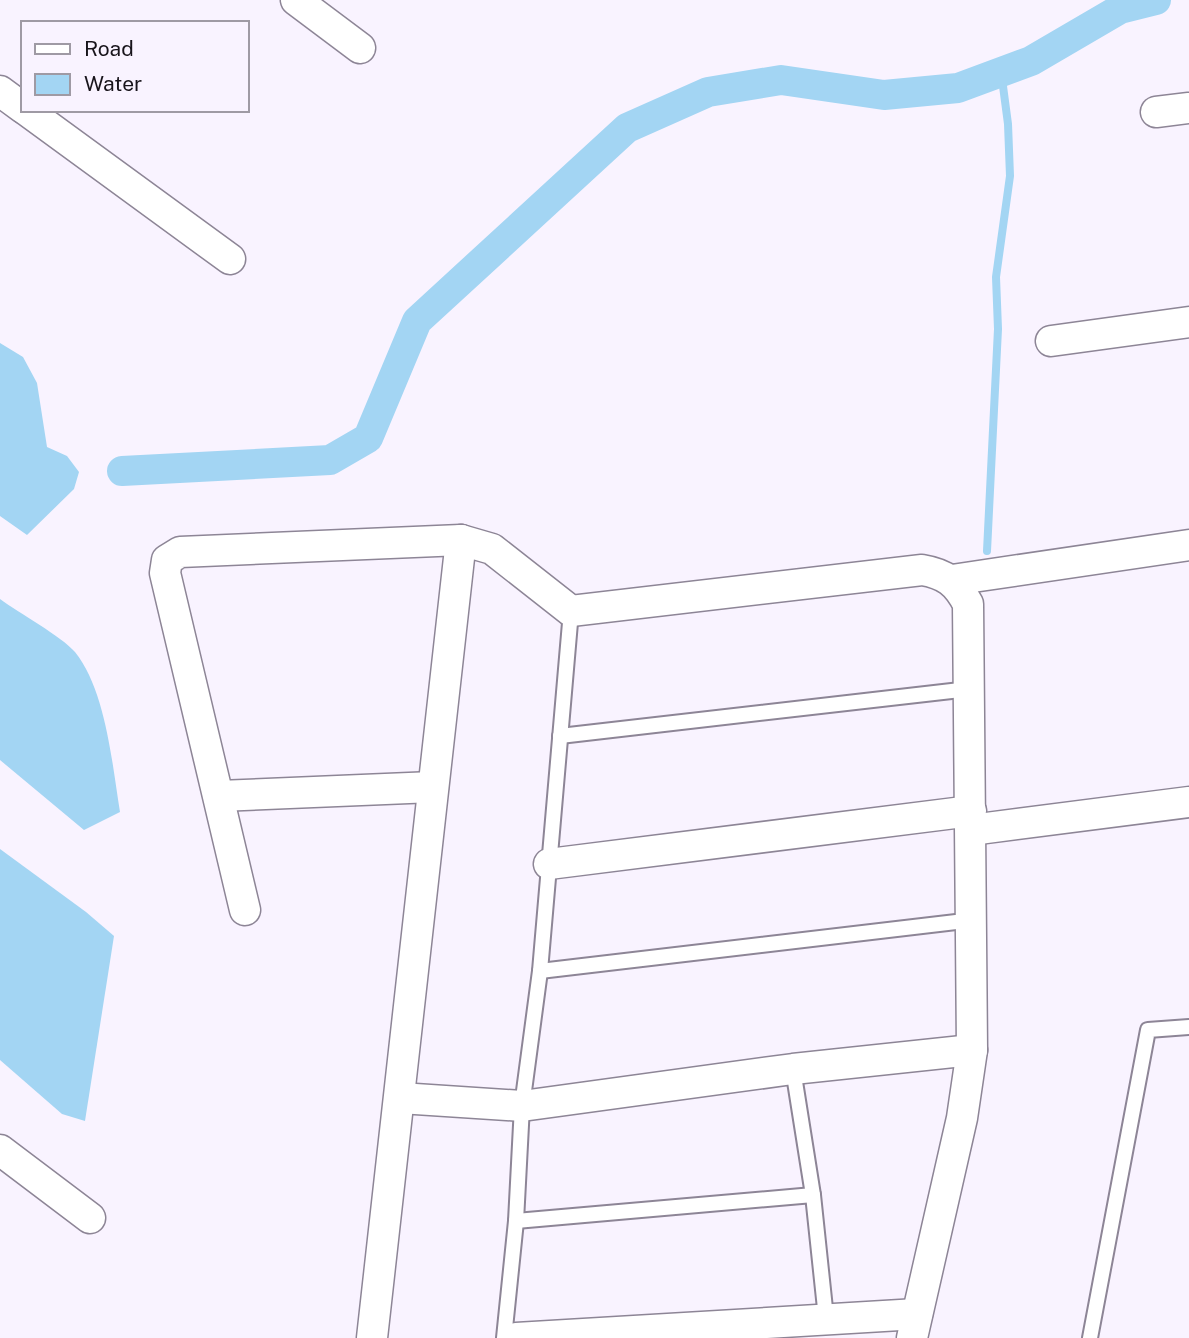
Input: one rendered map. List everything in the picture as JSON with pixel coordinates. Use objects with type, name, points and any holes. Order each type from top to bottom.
[{"type":"street","points":[[296,0],[360,48]]},
{"type":"street","points":[[0,91],[21,107]]},
{"type":"street","points":[[1156,112],[1189,108]]},
{"type":"street","points":[[28,112],[230,259]]},
{"type":"street","points":[[1051,341],[1189,322]]},
{"type":"street","points":[[372,1338],[461,540]]},
{"type":"street","points":[[245,910],[165,573],[167,560],[180,552],[461,540],[492,549],[571,611],[922,570],[939,573],[952,580],[968,604],[973,920],[972,1050],[962,1118],[915,1326],[827,1318],[516,1338]]},
{"type":"street","points":[[952,580],[1189,545]]},
{"type":"street","points":[[219,796],[433,787]]},
{"type":"street","points":[[549,864],[971,821],[1189,802]]},
{"type":"street","points":[[400,1098],[522,1106],[793,1069],[972,1050]]},
{"type":"street","points":[[0,1150],[90,1218]]},
{"type":"lane","points":[[504,1338],[516,1221],[522,1106],[540,971],[571,611]]},
{"type":"lane","points":[[560,736],[969,689]]},
{"type":"lane","points":[[540,971],[973,920]]},
{"type":"lane","points":[[1090,1338],[1147,1030],[1189,1027]]},
{"type":"lane","points":[[793,1069],[813,1195],[827,1318]]},
{"type":"lane","points":[[516,1221],[813,1195]]},
{"type":"water","points":[[0,343],[23,357],[37,383],[47,447],[67,456],[79,472],[74,489],[27,535],[0,516]]},
{"type":"water","points":[[0,599],[69,646],[86,668],[94,687],[106,728],[120,812],[84,830],[0,760]]},
{"type":"water","points":[[0,849],[114,936],[85,1121],[62,1114],[0,1060]]},
{"type":"waterway","points":[[122,471],[330,460],[368,438],[417,321],[627,128],[708,92],[781,80],[884,95],[958,88],[1031,61],[1120,9],[1156,0]]},
{"type":"waterway","points":[[987,551],[998,329],[996,277],[1010,176],[1008,124],[1001,71]]}]
